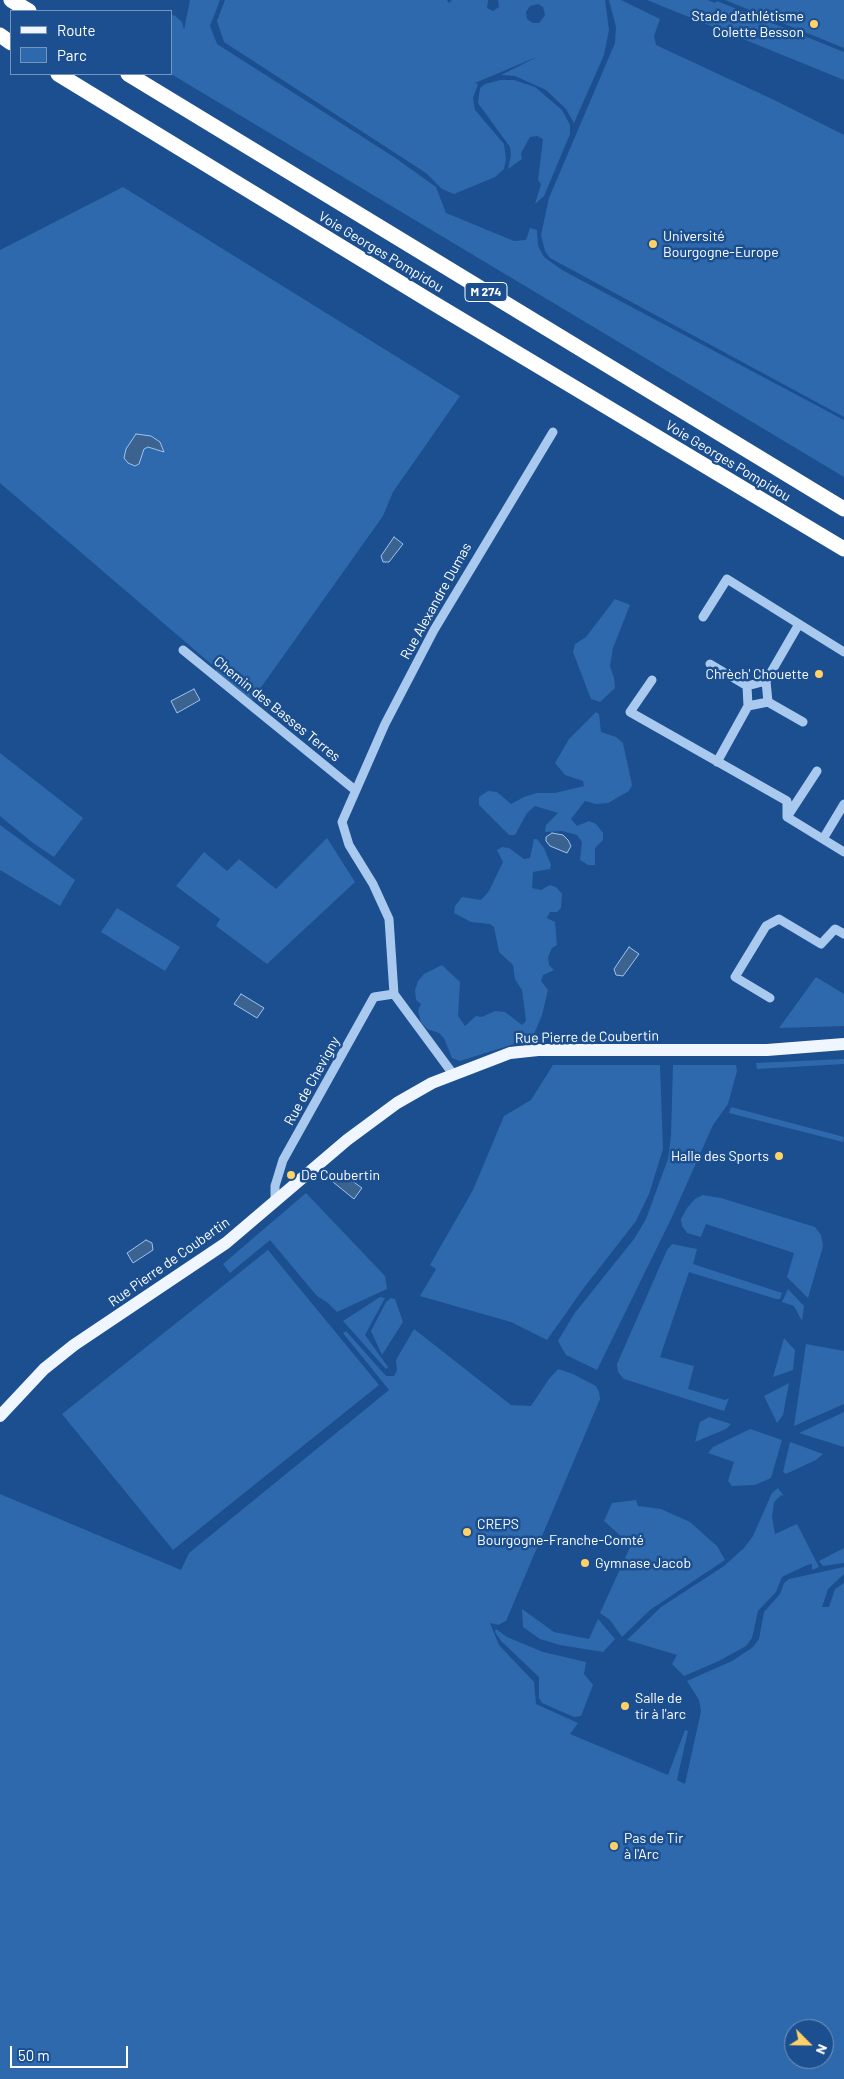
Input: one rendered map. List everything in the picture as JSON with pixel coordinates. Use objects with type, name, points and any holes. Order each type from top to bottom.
[{"type":"highway","points":[[12,0],[27,10]]},
{"type":"highway","points":[[16,0],[28,10]]},
{"type":"highway","name":"Voie Georges Pompidou","points":[[60,75],[388,276],[844,549]]},
{"type":"highway","name":"Voie Georges Pompidou","points":[[130,75],[844,509]]},
{"type":"main road","name":"Rue Pierre de Coubertin","points":[[0,1416],[44,1369],[74,1346],[226,1243],[348,1140],[397,1103],[432,1083],[510,1053],[538,1050],[725,1050],[844,1044]]},
{"type":"street","name":"Rue Alexandre Dumas","points":[[394,994],[389,919],[372,884],[349,845],[342,822],[355,790],[434,630],[553,432]]},
{"type":"street","points":[[703,617],[727,580],[844,652]]},
{"type":"street","points":[[768,702],[766,681],[799,624]]},
{"type":"street","name":"Chemin des Basses Terres","points":[[183,650],[355,790]]},
{"type":"street","points":[[710,664],[747,686],[766,681]]},
{"type":"street","points":[[652,680],[630,712],[787,801],[787,817]]},
{"type":"street","points":[[717,762],[748,706],[747,686]]},
{"type":"street","points":[[748,706],[768,702],[803,722]]},
{"type":"street","points":[[787,817],[817,771]]},
{"type":"street","points":[[823,840],[844,804]]},
{"type":"street","points":[[787,817],[844,852]]},
{"type":"street","points":[[770,998],[735,977],[766,926],[779,919],[821,944],[835,929],[844,934]]},
{"type":"street","points":[[394,994],[454,1074]]},
{"type":"street","name":"Rue de Chevigny","points":[[275,1200],[275,1186],[282,1160],[374,997],[394,994]]},
{"type":"green space","points":[[190,0],[220,0],[210,26],[217,44],[394,157],[436,187],[446,213],[514,241],[526,240],[530,228],[537,230],[538,246],[544,257],[562,270],[844,420],[844,477],[172,75],[172,16],[174,15],[182,22],[184,30]]},
{"type":"green space","points":[[225,0],[447,0],[449,3],[452,0],[488,0],[487,8],[493,11],[499,7],[498,0],[605,0],[609,30],[604,55],[574,123],[566,109],[546,90],[515,76],[501,75],[539,56],[475,83],[478,84],[473,98],[475,110],[504,144],[506,159],[504,169],[495,177],[454,194],[442,189],[426,173],[224,42],[217,21]],"holes":[[[538,4],[543,7],[545,15],[539,23],[533,23],[527,19],[526,12],[530,6]]]},
{"type":"green space","points":[[609,0],[621,0],[660,19],[654,36],[656,45],[844,135],[844,417],[550,258],[545,251],[541,235],[549,198],[615,43],[616,27]]},
{"type":"green space","points":[[647,0],[708,0],[715,3],[717,1],[844,52],[844,80]]},
{"type":"green space","name":"Stade d'athlétisme Colette Besson","points":[[725,0],[844,0],[844,48]]},
{"type":"green space","points":[[500,80],[514,80],[535,87],[562,110],[570,125],[570,134],[544,196],[535,204],[541,184],[538,180],[543,139],[537,136],[530,137],[521,153],[522,159],[508,169],[511,155],[510,147],[478,103],[480,88],[485,84]]},
{"type":"green space","points":[[123,187],[460,396],[393,492],[383,516],[252,700],[216,671],[217,669],[0,483],[0,250]]},
{"type":"green space","points":[[615,599],[630,605],[613,648],[610,666],[615,688],[600,702],[591,699],[573,652],[575,644],[586,637]]},
{"type":"green space","points":[[596,712],[599,714],[601,732],[616,737],[623,743],[632,785],[629,791],[608,803],[596,804],[585,801],[571,819],[577,826],[589,821],[596,824],[603,833],[603,840],[595,848],[595,865],[588,865],[580,860],[582,842],[577,835],[562,831],[545,832],[546,825],[558,813],[535,806],[527,813],[515,835],[509,835],[479,805],[479,797],[488,791],[497,792],[511,804],[537,793],[555,793],[584,786],[583,781],[565,775],[555,763],[569,739]]},
{"type":"green space","points":[[0,753],[83,818],[54,857],[33,843],[0,816]]},
{"type":"green space","points":[[0,825],[75,880],[60,906],[0,870]]},
{"type":"green space","points":[[327,838],[355,882],[267,964],[216,926],[220,919],[176,886],[204,852],[227,871],[239,859],[276,889]]},
{"type":"green space","points":[[534,839],[537,839],[544,848],[551,865],[550,869],[533,872],[532,888],[541,890],[550,885],[556,887],[562,894],[561,908],[557,912],[550,912],[547,918],[555,922],[557,945],[552,948],[548,957],[549,965],[554,970],[543,975],[541,981],[548,990],[542,1015],[534,1034],[517,1043],[460,1061],[452,1058],[444,1038],[439,1033],[427,1029],[421,1022],[418,1010],[421,1004],[416,1000],[415,990],[418,981],[424,974],[442,965],[460,982],[458,1016],[465,1026],[476,1016],[482,1017],[495,1011],[505,1012],[522,1025],[526,1021],[522,990],[515,979],[513,965],[499,952],[494,927],[490,924],[471,922],[454,913],[455,906],[462,897],[481,900],[489,891],[503,862],[497,850],[502,847],[509,848],[524,859],[530,858]]},
{"type":"green space","points":[[117,908],[180,947],[165,971],[101,932]]},
{"type":"green space","points":[[816,977],[844,994],[844,1026],[779,1028]]},
{"type":"green space","points":[[844,1059],[844,1064],[757,1069],[756,1063]]},
{"type":"green space","points":[[553,1065],[660,1065],[663,1149],[649,1194],[636,1221],[583,1289],[547,1340],[511,1322],[420,1296],[436,1269],[430,1265],[473,1190],[504,1116],[531,1100]]},
{"type":"green space","points":[[673,1065],[736,1065],[737,1071],[728,1104],[713,1125],[672,1217],[597,1370],[566,1355],[558,1341],[574,1314],[634,1239],[646,1219],[668,1159],[671,1136]]},
{"type":"green space","points":[[731,1107],[844,1137],[843,1142],[729,1113]]},
{"type":"green space","points":[[306,1193],[385,1276],[387,1289],[337,1312],[317,1296],[270,1240],[230,1273],[223,1264]]},
{"type":"green space","points":[[703,1195],[721,1198],[815,1227],[821,1235],[823,1246],[808,1298],[787,1277],[794,1253],[706,1224],[701,1237],[687,1233],[682,1226],[681,1219],[695,1199]]},
{"type":"green space","points":[[672,1244],[697,1249],[693,1264],[782,1293],[780,1299],[776,1299],[689,1272],[660,1357],[694,1366],[688,1389],[725,1400],[729,1398],[724,1411],[624,1379],[618,1372],[617,1364],[667,1250]]},
{"type":"green space","points":[[268,1250],[379,1385],[173,1550],[62,1414]]},
{"type":"green space","points":[[788,1289],[804,1306],[802,1321],[794,1306],[782,1302]]},
{"type":"green space","points":[[380,1297],[385,1298],[365,1335],[388,1367],[386,1369],[343,1321]]},
{"type":"green space","points":[[391,1298],[395,1299],[403,1322],[382,1355],[371,1331],[386,1302]]},
{"type":"green space","points":[[414,1329],[511,1405],[531,1406],[558,1369],[573,1374],[596,1386],[599,1392],[600,1399],[506,1621],[498,1625],[490,1623],[499,1645],[534,1682],[536,1704],[578,1723],[570,1734],[668,1775],[685,1730],[688,1731],[677,1780],[685,1784],[701,1711],[699,1700],[687,1681],[732,1661],[753,1647],[759,1639],[764,1612],[780,1594],[784,1583],[789,1579],[844,1567],[844,1574],[828,1589],[822,1607],[829,1607],[835,1589],[844,1583],[844,2079],[0,2079],[0,1494],[181,1570],[189,1553],[389,1390],[343,1333],[346,1331],[386,1376],[394,1376],[397,1370],[396,1360]]},
{"type":"green space","points":[[784,1338],[795,1350],[793,1370],[773,1377]]},
{"type":"green space","points":[[806,1344],[844,1351],[844,1404],[794,1426]]},
{"type":"green space","points":[[789,1383],[783,1415],[777,1423],[764,1396]]},
{"type":"green space","points":[[844,1412],[844,1447],[799,1433]]},
{"type":"green space","points":[[709,1417],[731,1424],[726,1429],[695,1442],[700,1422]]},
{"type":"green space","points":[[750,1429],[782,1440],[771,1478],[755,1485],[732,1486],[728,1481],[734,1462],[708,1453],[713,1447]]},
{"type":"green space","points":[[790,1442],[823,1454],[816,1460],[786,1474],[783,1472]]},
{"type":"green space","points":[[778,1488],[784,1496],[781,1495],[774,1502],[772,1517],[775,1534],[797,1524],[819,1567],[812,1570],[812,1564],[807,1565],[782,1577],[776,1592],[758,1611],[752,1638],[746,1646],[719,1661],[684,1676],[672,1664],[677,1655],[627,1640],[661,1607],[724,1566],[744,1548],[753,1536],[772,1493]]},
{"type":"green space","points":[[636,1500],[638,1506],[661,1509],[690,1522],[717,1546],[725,1560],[650,1610],[622,1637],[610,1620],[600,1613],[631,1545],[604,1521],[612,1503]]},
{"type":"green space","points":[[844,1548],[844,1563],[823,1566],[819,1561]]},
{"type":"green space","points":[[522,1609],[554,1632],[589,1639],[598,1619],[615,1639],[603,1652],[560,1645],[540,1639],[523,1627]]},
{"type":"green space","points":[[496,1629],[507,1637],[543,1652],[586,1662],[584,1674],[593,1685],[581,1716],[574,1717],[542,1703],[539,1698],[539,1677],[501,1641],[495,1632]]},
{"type":"shaded area","points":[[136,434],[151,436],[160,442],[164,452],[148,447],[144,449],[139,464],[135,466],[128,463],[124,458],[126,449]]},
{"type":"shaded area","points":[[394,537],[403,544],[389,562],[383,562],[381,556]]},
{"type":"shaded area","points":[[194,689],[200,700],[177,713],[171,701]]},
{"type":"shaded area","points":[[552,833],[563,835],[568,840],[571,846],[567,853],[550,846],[546,841],[546,837]]},
{"type":"shaded area","points":[[629,947],[639,954],[623,976],[616,975],[614,969]]},
{"type":"shaded area","points":[[241,994],[264,1008],[257,1018],[234,1004]]},
{"type":"shaded area","points":[[340,1172],[362,1188],[354,1199],[333,1182]]},
{"type":"shaded area","points":[[146,1240],[152,1243],[153,1250],[133,1263],[127,1253]]},
{"type":"place","name":"Stade d'athlétisme Colette Besson","points":[[814,24]]},
{"type":"place","name":"Université Bourgogne-Europe","points":[[653,244]]},
{"type":"place","name":"Chrèch' Chouette","points":[[819,674]]},
{"type":"place","name":"Halle des Sports","points":[[779,1156]]},
{"type":"place","name":"De Coubertin","points":[[291,1175]]},
{"type":"place","name":"CREPS Bourgogne-Franche-Comté","points":[[467,1532]]},
{"type":"place","name":"Gymnase Jacob","points":[[585,1563]]},
{"type":"place","name":"Salle de tir à l'arc","points":[[625,1706]]},
{"type":"place","name":"Pas de Tir à l'Arc","points":[[614,1846]]}]
